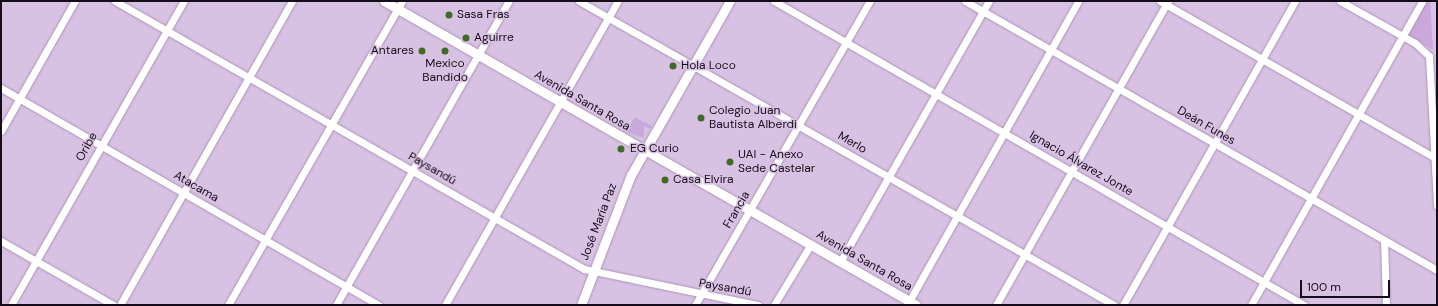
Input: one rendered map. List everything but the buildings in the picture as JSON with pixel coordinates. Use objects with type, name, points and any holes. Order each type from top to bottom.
[{"type":"street","points":[[1,132],[75,1]]},
{"type":"street","name":"Paysandú","points":[[115,1],[494,218],[593,272],[701,295],[758,305]]},
{"type":"street","name":"Oribe","points":[[11,305],[184,1]]},
{"type":"street","points":[[120,305],[292,1]]},
{"type":"street","name":"Avenida Santa Rosa","points":[[384,1],[399,5],[478,55],[811,244],[910,304]]},
{"type":"street","points":[[336,305],[509,1]]},
{"type":"street","name":"Merlo","points":[[579,1],[1114,305]]},
{"type":"street","points":[[445,305],[560,102],[610,18],[618,1]]},
{"type":"street","name":"José María Paz","points":[[581,305],[626,187],[730,1]]},
{"type":"street","name":"Ignacio Álvarez Jonte","points":[[774,1],[1304,305]]},
{"type":"street","name":"Francia","points":[[695,305],[870,1]]},
{"type":"street","name":"Deán Funes","points":[[965,1],[1437,270]]},
{"type":"street","points":[[840,262],[937,94],[988,1]]},
{"type":"street","points":[[910,304],[956,216],[1078,1]]},
{"type":"street","points":[[1123,305],[1295,1]]},
{"type":"street","points":[[1340,1],[1403,36],[1429,56],[1437,206]]},
{"type":"street","points":[[1251,305],[1422,1]]},
{"type":"street","points":[[996,305],[1119,88],[1165,2],[1434,157]]},
{"type":"street","points":[[228,305],[399,5]]},
{"type":"street","name":"Atacama","points":[[1,88],[379,305]]},
{"type":"street","points":[[1384,240],[1386,305]]},
{"type":"street","points":[[1,241],[113,305]]},
{"type":"street","points":[[774,305],[811,244]]},
{"type":"shaded area","points":[[1424,1],[1430,1],[1433,50],[1407,34]]},
{"type":"shaded area","points":[[635,117],[652,126],[650,129],[644,126],[644,138],[626,132]]},
{"type":"place","name":"Sasa Fras","points":[[449,15]]},
{"type":"place","name":"Aguirre","points":[[466,38]]},
{"type":"place","name":"Antares","points":[[422,51]]},
{"type":"place","name":"Mexico Bandido","points":[[445,51]]},
{"type":"place","name":"Hola Loco","points":[[673,66]]},
{"type":"place","name":"Colegio Juan Bautista Alberdi","points":[[701,118]]},
{"type":"place","name":"EG Curio","points":[[621,149]]},
{"type":"place","name":"UAI - Anexo Sede Castelar","points":[[730,162]]},
{"type":"place","name":"Casa Elvira","points":[[665,180]]}]
